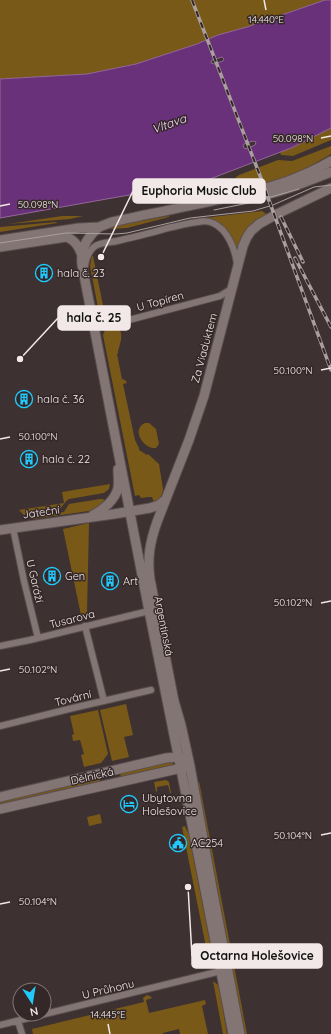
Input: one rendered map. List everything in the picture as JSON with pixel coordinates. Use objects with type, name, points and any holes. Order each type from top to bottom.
[{"type":"main road","points":[[82,254],[85,244],[92,234],[99,227],[105,224],[197,205],[281,184],[312,172],[331,161]]},
{"type":"main road","points":[[197,205],[264,195],[331,172]]},
{"type":"main road","name":"Za Viaduktem","points":[[166,500],[189,440],[206,389],[243,246],[247,237],[259,224],[331,188]]},
{"type":"main road","points":[[0,240],[79,228],[99,227]]},
{"type":"main road","points":[[0,247],[66,237],[70,238],[76,244],[82,254]]},
{"type":"main road","name":"Argentinská","points":[[82,254],[84,272],[178,756],[186,765],[212,888],[240,1034]]},
{"type":"main road","name":"Jateční","points":[[86,518],[102,510],[115,496],[118,489],[118,449]]},
{"type":"main road","name":"Argentinská","points":[[166,500],[150,544],[150,579],[172,694],[181,726],[186,765],[233,1034]]},
{"type":"main road","name":"Jateční","points":[[0,530],[155,507],[166,500]]},
{"type":"main road","name":"Dělnická","points":[[0,797],[178,756]]},
{"type":"main road","name":"Dělnická","points":[[0,809],[186,765]]},
{"type":"street","points":[[84,272],[86,259],[92,248],[99,244],[180,225],[203,222],[212,223],[228,237],[235,254],[237,270]]},
{"type":"street","name":"U Topíren","points":[[93,319],[100,325],[110,325],[220,296],[233,288]]},
{"type":"street","name":"U Garáží","points":[[13,528],[38,638]]},
{"type":"street","name":"Tusarova","points":[[0,646],[149,611]]},
{"type":"street","points":[[85,626],[104,700]]},
{"type":"street","name":"Tovární","points":[[0,726],[151,690]]},
{"type":"street","points":[[113,771],[115,783]]},
{"type":"street","name":"U Průhonu","points":[[52,1013],[221,972]]},
{"type":"street","name":"U Průhonu","points":[[0,1025],[14,1022]]},
{"type":"street","points":[[18,1022],[22,1034]]},
{"type":"shaded area","points":[[0,0],[325,0],[136,64],[87,74],[0,79]]},
{"type":"shaded area","points":[[331,128],[331,140],[293,156],[281,155],[280,152]]},
{"type":"shaded area","points":[[331,146],[331,154],[296,173],[274,182],[234,192],[236,177],[239,175],[278,160],[292,161]]},
{"type":"shaded area","points":[[262,211],[268,215],[250,225],[238,247],[236,247],[231,237],[204,218]]},
{"type":"shaded area","points":[[62,216],[83,216],[70,219],[8,224]]},
{"type":"shaded area","points":[[169,216],[127,228],[109,229],[119,225]]},
{"type":"shaded area","points":[[57,223],[0,232],[0,227]]},
{"type":"shaded area","points":[[92,256],[106,320],[103,320],[99,313],[90,266]]},
{"type":"shaded area","points":[[118,329],[121,333],[121,340],[117,354],[122,379],[127,383],[123,384],[135,440],[139,450],[147,455],[148,454],[159,464],[163,491],[158,500],[154,502],[152,497],[141,498],[139,495],[135,496],[103,335],[105,330]]},
{"type":"shaded area","points":[[145,423],[149,423],[156,429],[159,444],[156,448],[152,448],[144,443],[139,435],[141,426]]},
{"type":"shaded area","points":[[110,484],[109,489],[104,493],[69,499],[58,510],[24,515],[19,510],[64,503],[62,492]]},
{"type":"shaded area","points":[[103,499],[106,503],[89,511],[33,519],[30,518],[64,512],[69,504]]},
{"type":"shaded area","points":[[89,523],[87,614],[81,615],[63,529]]},
{"type":"shaded area","points":[[126,704],[133,735],[124,737],[129,757],[112,761],[100,710]]},
{"type":"shaded area","points":[[98,710],[108,754],[101,763],[84,767],[81,755],[84,754],[80,740],[73,741],[72,735],[74,734],[70,716]]},
{"type":"shaded area","points":[[173,761],[172,765],[122,777],[120,775],[121,772]]},
{"type":"shaded area","points":[[98,777],[100,779],[100,783],[0,805],[0,800]]},
{"type":"shaded area","points":[[166,780],[169,782],[171,793],[168,785],[157,787],[156,792],[154,782]]},
{"type":"shaded area","points":[[199,781],[247,1034],[244,1034],[198,785]]},
{"type":"shaded area","points":[[100,814],[102,823],[89,826],[87,817]]},
{"type":"shaded area","points":[[185,826],[189,835],[213,958],[213,963],[210,967],[182,827]]},
{"type":"shaded area","points":[[213,981],[218,985],[220,992],[227,1034],[223,1034]]},
{"type":"shaded area","points":[[147,995],[152,998],[146,1000],[149,1013],[205,1000],[206,1004],[202,1006],[208,1034],[180,1034],[179,1029],[163,1034],[33,1034],[32,1029],[144,1002],[143,998]]},
{"type":"water","name":"Vltava","points":[[325,0],[331,0],[331,128],[291,148],[202,182],[0,218],[0,79],[87,74],[136,64],[197,44],[218,35],[247,27]],"holes":[[[222,57],[224,59],[223,61],[214,64],[211,63],[212,60]],[[253,141],[256,142],[255,145],[247,149],[244,148],[244,144]]]},
{"type":"tram line","points":[[0,243],[66,233],[127,233],[190,218],[253,211],[273,205],[314,187],[331,185]]},
{"type":"tram line","points":[[214,210],[253,202],[299,189]]},
{"type":"railway","points":[[192,0],[259,173],[331,370]]},
{"type":"railway","points":[[281,217],[303,262]]},
{"type":"railway","points":[[295,258],[331,327]]},
{"type":"place","name":"Euphoria Music Club","points":[[101,257]]},
{"type":"place","name":"hala č. 23","points":[[44,273]]},
{"type":"place","name":"hala č. 25","points":[[20,359]]},
{"type":"place","name":"hala č. 36","points":[[24,399]]},
{"type":"place","name":"hala č. 22","points":[[29,459]]},
{"type":"place","name":"Gen","points":[[52,576]]},
{"type":"place","name":"Art","points":[[110,581]]},
{"type":"place","name":"Ubytovna Holešovice","points":[[129,804]]},
{"type":"place","name":"AC254","points":[[178,843]]},
{"type":"place","name":"Octarna Holešovice","points":[[188,887]]}]
